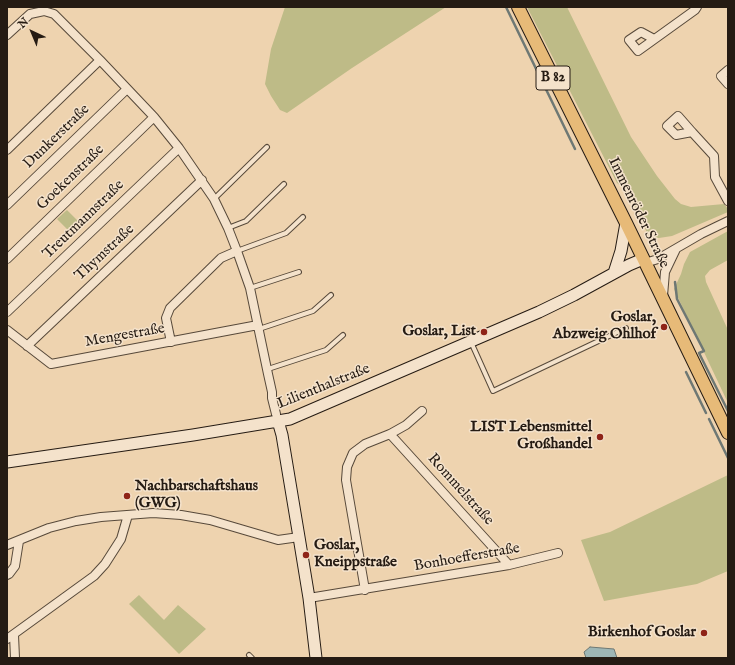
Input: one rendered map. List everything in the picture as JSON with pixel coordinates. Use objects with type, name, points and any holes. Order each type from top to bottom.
[{"type":"main road","name":"Immenröder Straße","points":[[518,7],[626,223],[728,433]]},
{"type":"street","points":[[654,39],[695,10],[697,7]]},
{"type":"street","points":[[7,35],[30,14],[44,11],[49,12],[58,18],[154,117],[180,148],[214,199],[228,228],[250,288],[272,392],[275,397],[278,432],[281,448],[285,455],[299,537],[309,598],[316,658]]},
{"type":"street","points":[[7,150],[100,60]]},
{"type":"street","points":[[728,70],[721,76],[728,84]]},
{"type":"street","name":"Dunkerstraße","points":[[7,205],[127,88]]},
{"type":"street","name":"Goekenstraße","points":[[7,259],[154,117]]},
{"type":"street","points":[[692,132],[714,156],[715,176],[728,201]]},
{"type":"street","name":"Treutmannstraße","points":[[7,312],[180,148]]},
{"type":"street","name":"Thymstraße","points":[[27,346],[202,180]]},
{"type":"street","points":[[644,261],[728,221]]},
{"type":"street","points":[[611,275],[621,251],[626,223]]},
{"type":"street","points":[[644,261],[658,259],[676,249],[683,243]]},
{"type":"street","points":[[663,301],[666,272],[676,249]]},
{"type":"street","points":[[171,342],[166,318],[170,308],[221,258],[237,251]]},
{"type":"street","name":"Lilienthalstraße","points":[[7,462],[186,437],[296,417],[539,312],[611,275],[644,261]]},
{"type":"street","name":"Mengestraße","points":[[7,330],[51,364],[258,327]]},
{"type":"street","points":[[365,590],[346,480],[347,466],[353,453],[365,444],[390,434],[406,425],[422,411]]},
{"type":"street","name":"Rommelstraße","points":[[390,434],[509,565]]},
{"type":"street","points":[[7,545],[49,528],[76,521],[101,517],[153,513],[181,515],[210,520],[278,540],[299,537]]},
{"type":"street","points":[[15,658],[10,637],[94,576],[105,564],[121,539],[128,515]]},
{"type":"street","points":[[7,575],[15,566],[19,541]]},
{"type":"street","name":"Bonhoefferstraße","points":[[309,598],[365,590],[509,565],[558,553]]},
{"type":"lane","points":[[214,199],[267,147]]},
{"type":"lane","points":[[228,228],[246,221],[284,184]]},
{"type":"lane","points":[[237,251],[286,233],[303,217]]},
{"type":"lane","points":[[250,288],[299,272]]},
{"type":"lane","points":[[258,327],[314,311],[331,295]]},
{"type":"lane","points":[[471,341],[493,391],[626,328]]},
{"type":"lane","points":[[268,369],[326,350],[343,335]]},
{"type":"shaded area","points":[[285,7],[446,7],[352,68],[287,113],[280,110],[265,84],[271,49]]},
{"type":"shaded area","points":[[527,7],[567,7],[631,137],[657,176],[675,199],[681,204],[691,207],[724,204],[728,209],[728,212],[672,236],[654,238],[648,235],[628,191],[617,183]]},
{"type":"shaded area","points":[[67,210],[80,223],[70,232],[57,219]]},
{"type":"shaded area","points":[[728,231],[728,260],[710,270],[705,276],[706,282],[728,330],[728,403],[674,289],[690,252]]},
{"type":"shaded area","points":[[728,475],[728,571],[697,584],[604,601],[581,540],[610,532]]},
{"type":"shaded area","points":[[139,595],[164,620],[178,605],[206,629],[179,654],[129,604]]},
{"type":"water","points":[[590,647],[614,649],[617,658],[586,658],[584,652]]},
{"type":"waterway","points":[[506,7],[575,149]]},
{"type":"waterway","points":[[675,282],[677,299],[704,351],[699,353],[728,411]]},
{"type":"waterway","points":[[686,372],[706,413]]},
{"type":"waterway","points":[[709,419],[728,458]]},
{"type":"place","name":"Goslar, Abzweig Ohlhof","points":[[664,327]]},
{"type":"place","name":"Goslar, List","points":[[484,332]]},
{"type":"place","name":"LIST Lebensmittel Großhandel","points":[[600,437]]},
{"type":"place","name":"Nachbarschaftshaus (GWG)","points":[[127,496]]},
{"type":"place","name":"Goslar, Kneippstraße","points":[[306,555]]},
{"type":"place","name":"Birkenhof Goslar","points":[[704,633]]}]
